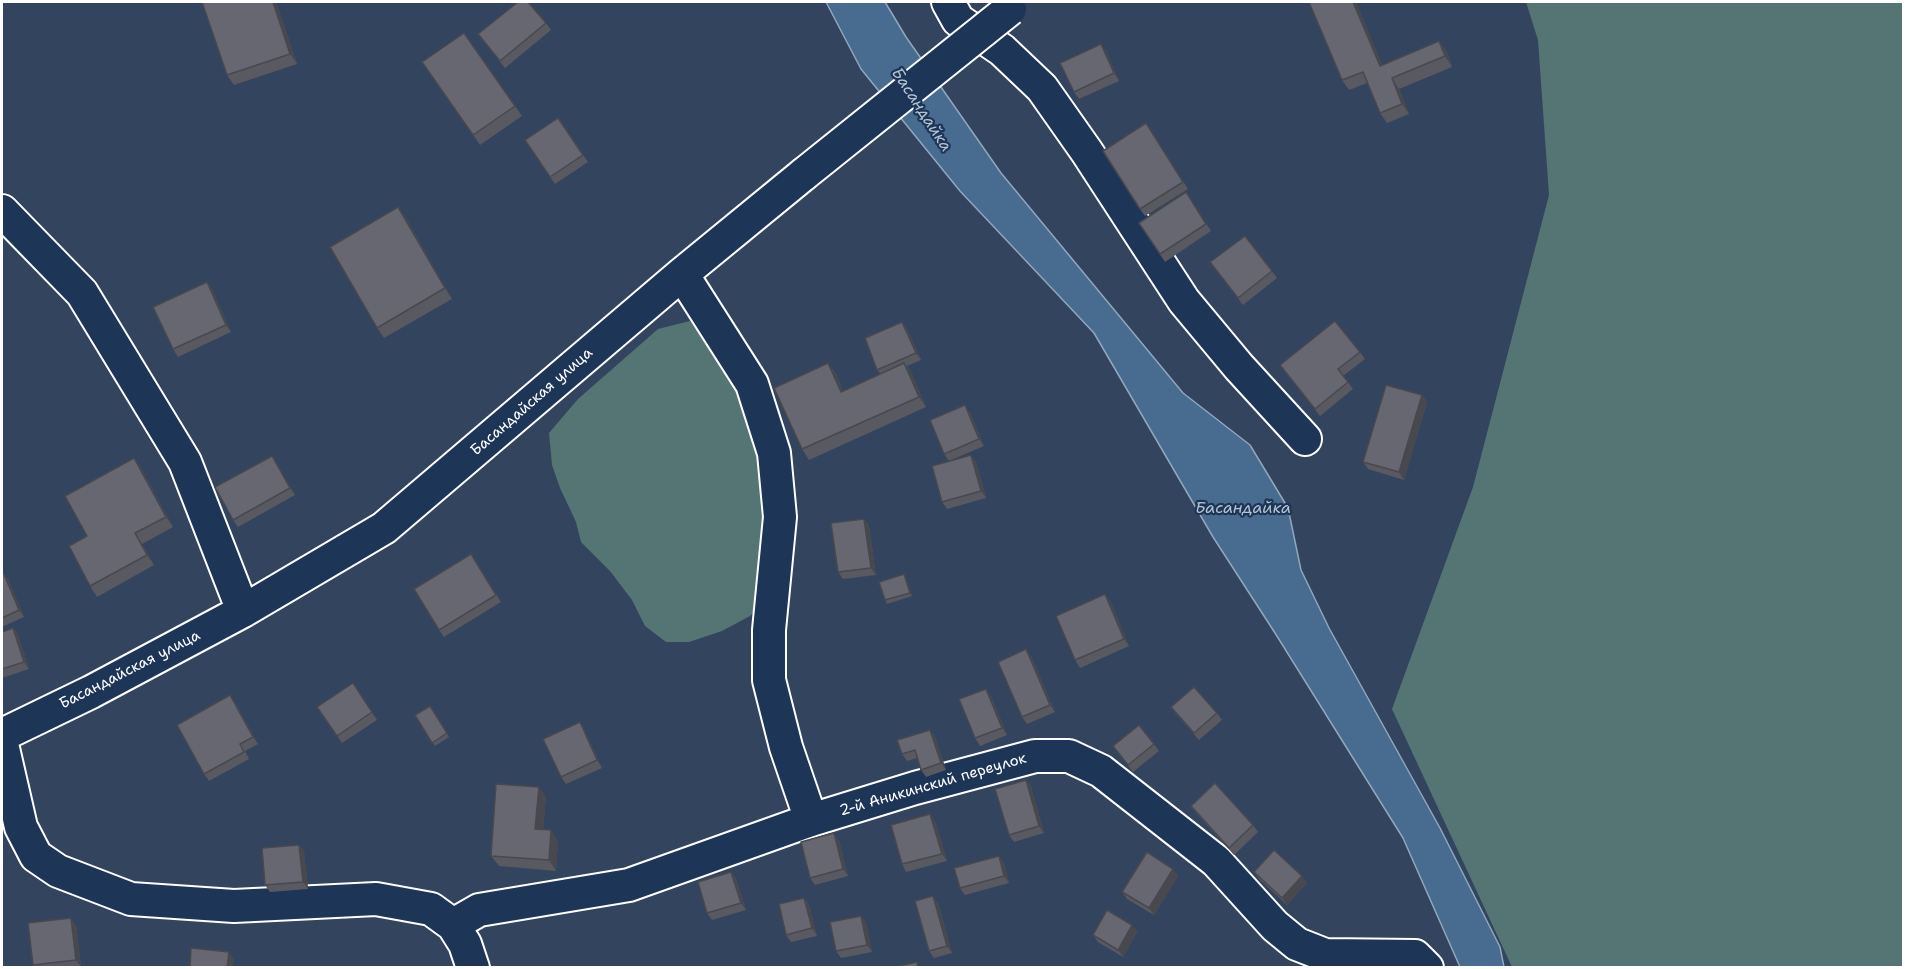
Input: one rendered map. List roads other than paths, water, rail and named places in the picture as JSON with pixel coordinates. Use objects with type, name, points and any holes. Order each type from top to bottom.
[{"type":"street","points":[[948,2],[958,20],[1002,50],[1042,88],[1093,161],[1184,301],[1239,367],[1305,439]]},
{"type":"street","name":"Басандайская улица","points":[[2,735],[91,692],[243,611],[384,528],[682,274],[1014,5]]},
{"type":"street","points":[[2,211],[82,293],[185,462],[243,611]]},
{"type":"street","points":[[682,274],[752,384],[774,453],[780,517],[769,630],[769,680],[786,747],[811,820]]},
{"type":"street","points":[[2,744],[21,827],[36,856],[58,871],[131,899],[234,906],[376,899],[430,909],[453,925],[465,944],[473,968]]},
{"type":"street","name":"2-й Аникинский переулок","points":[[453,925],[479,910],[629,885],[811,820],[915,788],[1035,756],[1069,756],[1101,771],[1216,861],[1275,926],[1297,944],[1324,955],[1415,956],[1427,968]]},
{"type":"water","name":"Басандайка","points":[[826,2],[885,2],[906,37],[1001,173],[1183,393],[1250,445],[1288,508],[1301,570],[1329,628],[1440,828],[1500,947],[1504,967],[1460,967],[1403,838],[1213,537],[1094,333],[960,191],[861,69]]}]
